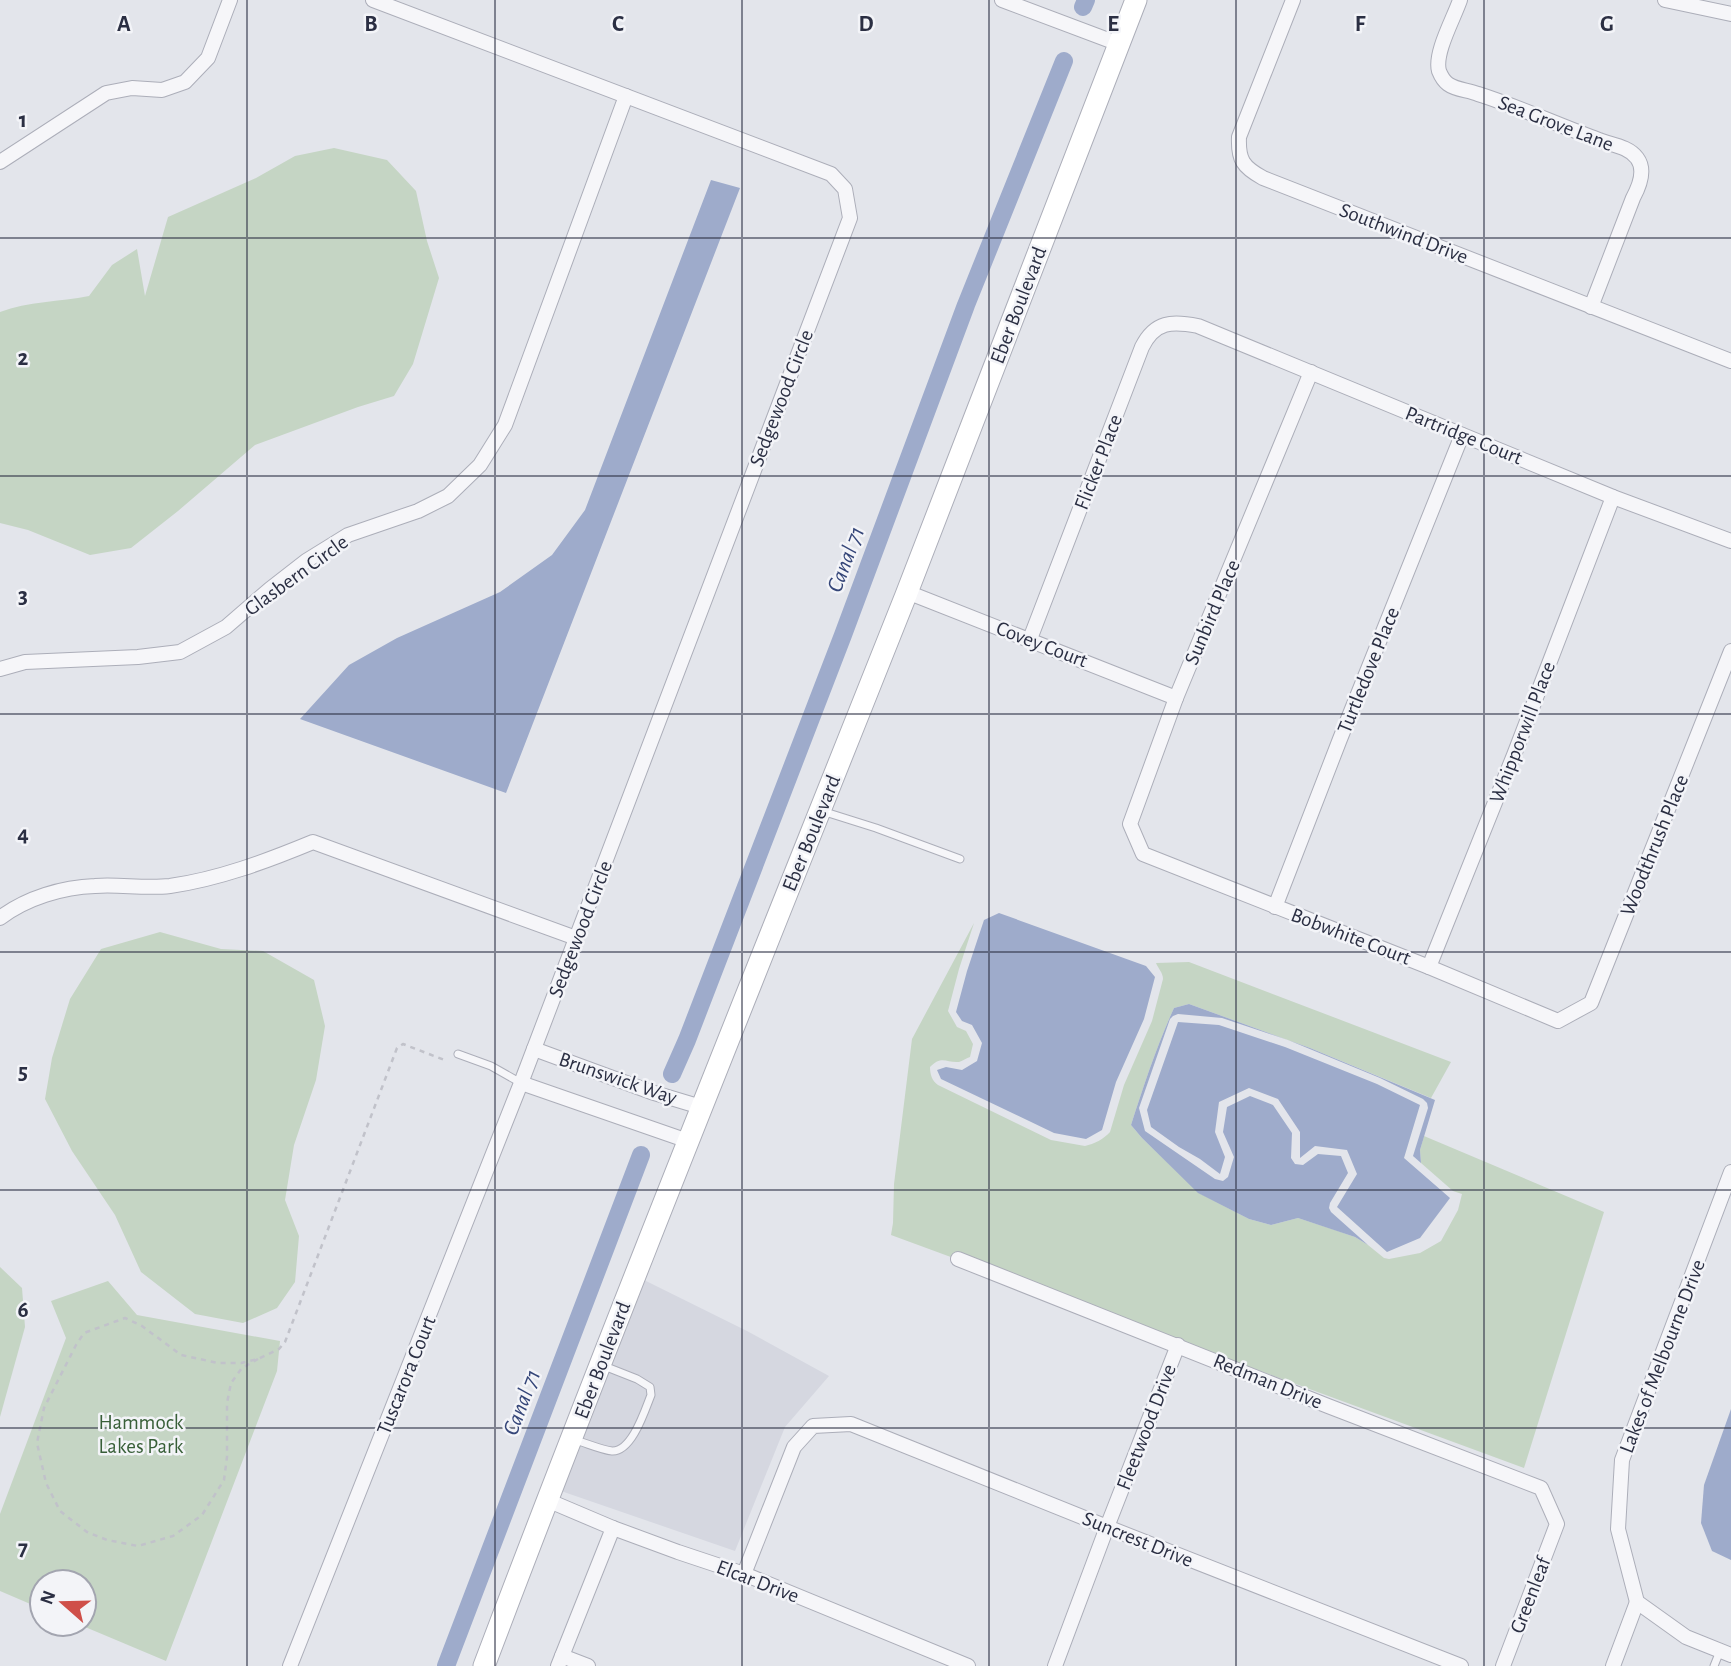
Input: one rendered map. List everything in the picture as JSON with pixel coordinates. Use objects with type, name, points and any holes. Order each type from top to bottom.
[{"type":"street","points":[[0,162],[106,93],[132,88],[162,90],[186,82],[208,58],[230,0]]},
{"type":"street","name":"Sedgewood Circle","points":[[373,0],[831,174],[845,189],[850,218],[521,1083]]},
{"type":"street","points":[[1002,0],[1119,44]]},
{"type":"street","name":"Eber Boulevard","points":[[484,1666],[701,1107],[907,592],[1136,0]]},
{"type":"street","name":"Southwind Drive","points":[[1293,0],[1239,137],[1239,156],[1251,172],[1731,361]]},
{"type":"street","name":"Sea Grove Lane","points":[[1460,0],[1438,61],[1446,83],[1626,149],[1635,155],[1639,162],[1639,187],[1591,307]]},
{"type":"street","points":[[1665,0],[1731,14]]},
{"type":"street","name":"Glasbern Circle","points":[[0,669],[24,662],[138,657],[180,652],[226,627],[306,561],[348,535],[418,511],[448,496],[480,465],[505,425],[626,96]]},
{"type":"street","name":"Flicker Place","points":[[1030,639],[1148,335],[1168,323],[1198,327]]},
{"type":"street","name":"Partridge Court","points":[[1198,327],[1613,497],[1731,541]]},
{"type":"street","name":"Sunbird Place","points":[[1143,855],[1130,824],[1176,698],[1311,372]]},
{"type":"street","name":"Turtledove Place","points":[[1275,907],[1462,435]]},
{"type":"street","name":"Whipporwill Place","points":[[1429,967],[1613,497]]},
{"type":"street","name":"Covey Court","points":[[907,592],[1176,698]]},
{"type":"street","name":"Woodthrush Place","points":[[1558,1021],[1591,1003],[1731,652]]},
{"type":"street","points":[[0,918],[13,908],[56,892],[94,886],[168,886],[226,873],[313,842],[576,938]]},
{"type":"street","name":"Bobwhite Court","points":[[1143,855],[1429,967],[1558,1021]]},
{"type":"street","name":"Brunswick Way","points":[[534,1049],[651,1092],[701,1107]]},
{"type":"street","name":"Brunswick Way","points":[[521,1083],[688,1141]]},
{"type":"street","name":"Tuscarora Court","points":[[290,1666],[521,1083]]},
{"type":"street","name":"Lakes of Melbourne Drive","points":[[1637,1602],[1618,1529],[1622,1460],[1731,1172]]},
{"type":"street","name":"Redman Drive","points":[[958,1259],[1541,1488],[1557,1524]]},
{"type":"street","name":"Fleetwood Drive","points":[[1055,1666],[1178,1345]]},
{"type":"street","name":"Suncrest Drive","points":[[744,1574],[794,1447],[813,1426],[851,1423],[1461,1666]]},
{"type":"street","name":"Elcar Drive","points":[[547,1500],[613,1528],[744,1574],[968,1666]]},
{"type":"street","name":"Greenleaf","points":[[1503,1666],[1557,1524]]},
{"type":"street","points":[[588,1666],[560,1661],[613,1528]]},
{"type":"street","points":[[1613,1666],[1637,1602],[1686,1637],[1726,1653]]},
{"type":"lane","points":[[820,811],[960,859]]},
{"type":"lane","points":[[458,1054],[491,1066],[521,1083]]},
{"type":"lane","points":[[571,1439],[614,1452],[623,1448],[632,1438],[652,1395],[650,1387],[638,1378],[600,1364]]},
{"type":"lane","points":[[1714,1666],[1726,1653]]},
{"type":"path","points":[[258,1359],[241,1363],[218,1363],[181,1355],[142,1326],[125,1318],[84,1333],[44,1408],[37,1443],[47,1483],[60,1511],[87,1532],[107,1540],[138,1546],[173,1536],[202,1515],[224,1480],[227,1457],[227,1403],[231,1383],[242,1368],[279,1349],[285,1342],[397,1048],[403,1044],[450,1062]]},
{"type":"shaded area","points":[[644,1280],[747,1331],[829,1376],[785,1427],[735,1551],[561,1491]]},
{"type":"green space","points":[[334,148],[387,160],[416,191],[427,241],[439,278],[413,364],[394,396],[255,445],[131,548],[90,555],[28,530],[0,523],[0,312],[89,296],[112,265],[137,249],[145,296],[168,217],[256,178],[295,156]]},
{"type":"green space","points":[[974,923],[948,1011],[957,1027],[966,1031],[973,1044],[970,1057],[959,1062],[938,1061],[930,1067],[932,1077],[938,1085],[1051,1140],[1085,1146],[1099,1141],[1110,1132],[1124,1085],[1152,1021],[1163,979],[1156,963],[1189,962],[1451,1062],[1431,1098],[1310,1048],[1189,1004],[1174,1008],[1131,1125],[1199,1193],[1249,1219],[1271,1225],[1298,1218],[1355,1237],[1384,1258],[1420,1253],[1441,1241],[1458,1210],[1462,1194],[1453,1191],[1421,1163],[1420,1150],[1424,1136],[1604,1212],[1524,1468],[891,1235],[894,1184],[912,1039]]},
{"type":"green space","points":[[160,932],[221,949],[263,951],[314,980],[325,1026],[316,1080],[294,1145],[285,1200],[299,1236],[295,1282],[277,1308],[243,1323],[195,1314],[141,1272],[115,1215],[72,1151],[45,1099],[52,1058],[70,999],[101,949]]},
{"type":"green space","points":[[0,1267],[22,1288],[25,1327],[0,1417]]},
{"type":"green space","name":"Hammock Lakes Park","points":[[108,1281],[137,1315],[280,1341],[277,1371],[166,1661],[98,1632],[98,1568],[28,1568],[28,1603],[0,1591],[0,1514],[66,1338],[51,1301]]},
{"type":"water","points":[[711,180],[740,188],[506,793],[300,719],[349,665],[397,638],[500,592],[552,555],[585,510]]},
{"type":"water","points":[[999,913],[1146,966],[1155,977],[1144,1019],[1116,1082],[1102,1130],[1086,1139],[1054,1133],[941,1079],[937,1070],[946,1067],[962,1070],[977,1061],[982,1043],[972,1025],[962,1021],[956,1012],[984,920]]},
{"type":"water","points":[[1189,1004],[1288,1040],[1222,1018],[1178,1014],[1173,1016],[1139,1108],[1145,1131],[1215,1179],[1223,1181],[1228,1177],[1234,1157],[1223,1132],[1227,1107],[1250,1096],[1273,1105],[1292,1133],[1291,1158],[1295,1164],[1303,1165],[1318,1154],[1341,1156],[1348,1173],[1329,1208],[1368,1245],[1355,1237],[1298,1218],[1271,1225],[1249,1219],[1198,1193],[1131,1125],[1174,1008]]},
{"type":"water","points":[[1178,1022],[1219,1025],[1285,1047],[1377,1084],[1420,1105],[1404,1158],[1450,1198],[1420,1238],[1387,1252],[1337,1207],[1357,1174],[1347,1150],[1315,1146],[1300,1158],[1300,1132],[1278,1099],[1249,1088],[1219,1102],[1215,1132],[1225,1157],[1220,1174],[1151,1127],[1147,1110]]},
{"type":"water","points":[[1288,1040],[1435,1100],[1420,1150],[1421,1163],[1413,1156],[1428,1108],[1423,1099]]},
{"type":"water","points":[[1731,1409],[1731,1560],[1712,1551],[1701,1523],[1704,1485]]},
{"type":"waterway","name":"Canal 71","points":[[1083,7],[1086,0]]},
{"type":"waterway","name":"Canal 71","points":[[672,1074],[843,635],[966,305],[1064,61]]},
{"type":"waterway","name":"Canal 71","points":[[446,1666],[641,1155]]}]
